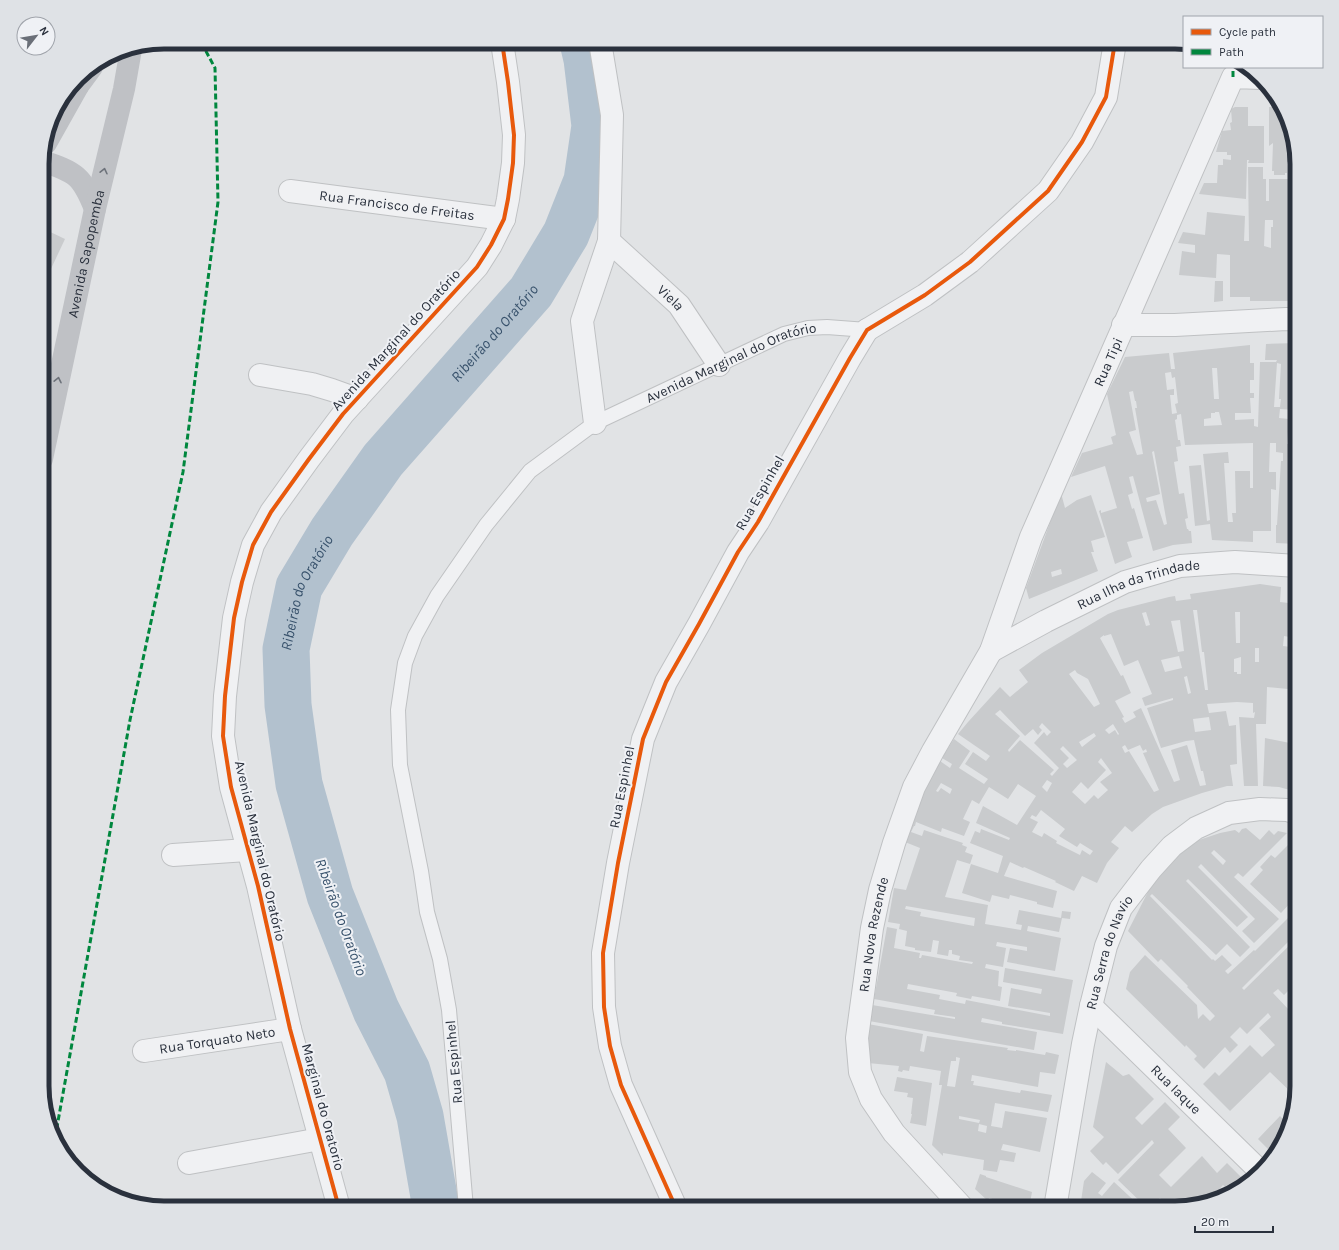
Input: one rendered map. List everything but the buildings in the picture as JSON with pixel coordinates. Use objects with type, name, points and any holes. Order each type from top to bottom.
[{"type":"main road","name":"Avenida Sapopemba","points":[[49,410],[124,89],[130,54]]},
{"type":"main road","points":[[49,163],[65,168],[74,174],[84,184],[95,209]]},
{"type":"street","name":"Avenida Marginal do Oratório","points":[[288,1020],[258,886],[230,787],[223,736],[229,657],[234,618],[242,582],[253,545],[271,512],[344,414],[477,267],[504,219],[510,185],[514,135],[503,49]]},
{"type":"street","points":[[595,423],[582,321],[609,241],[612,115],[601,49]]},
{"type":"street","points":[[867,330],[925,295],[970,262],[1048,191],[1082,142],[1106,97],[1114,49]]},
{"type":"street","name":"Rua Tipi","points":[[991,651],[1031,537],[1123,324],[1233,77],[1250,78]]},
{"type":"street","name":"Rua Francisco de Freitas","points":[[290,191],[504,219]]},
{"type":"street","name":"Viela","points":[[609,241],[679,305],[719,365]]},
{"type":"street","points":[[1123,324],[1175,325],[1290,319]]},
{"type":"street","name":"Rua Espinhel","points":[[673,1201],[621,1086],[610,1046],[604,1007],[603,953],[618,863],[643,739],[666,682],[738,552],[758,522],[867,330]]},
{"type":"street","points":[[260,375],[312,384],[358,400]]},
{"type":"street","name":"Rua Ilha da Trindade","points":[[991,651],[1046,621],[1125,582],[1180,566],[1235,562],[1290,566]]},
{"type":"street","name":"Rua Nova Rezende","points":[[957,1201],[894,1133],[871,1099],[860,1072],[857,1038],[872,928],[880,890],[894,843],[914,788],[932,751],[991,651]]},
{"type":"street","name":"Rua Serra do Navio","points":[[1056,1201],[1090,1006],[1106,946],[1121,908],[1151,869],[1172,846],[1196,828],[1229,813],[1260,809],[1290,811]]},
{"type":"street","points":[[173,855],[247,850]]},
{"type":"street","name":"Rua Iaque","points":[[1090,1006],[1256,1167]]},
{"type":"street","name":"Rua Torquato Neto","points":[[144,1052],[288,1020]]},
{"type":"street","name":"Marginal do Oratorio","points":[[288,1020],[337,1201]]},
{"type":"street","points":[[189,1163],[320,1139]]},
{"type":"lane","name":"Avenida Marginal do Oratório","points":[[421,871],[400,765],[398,710],[405,663],[415,636],[437,596],[486,525],[530,471],[595,423],[784,334],[808,328],[826,327],[867,330]]},
{"type":"lane","name":"Rua Espinhel","points":[[421,871],[427,912],[440,959],[449,1010],[465,1201]]},
{"type":"waterway","name":"Ribeirão do Oratório","points":[[435,1201],[420,1116],[407,1071],[376,1010],[330,895],[299,784],[288,705],[286,649],[299,587],[332,532],[383,460],[531,292],[566,234],[587,181],[595,126],[585,49]]},
{"type":"marked path","points":[[57,1127],[130,720],[183,472],[218,202],[215,68],[205,49]]},
{"type":"marked path","points":[[1233,68],[1233,77]]},
{"type":"cycle path","points":[[337,1201],[290,1029],[258,886],[231,787],[223,736],[225,696],[234,618],[242,582],[253,545],[271,512],[343,414],[477,267],[491,245],[504,219],[513,163],[514,135],[503,49]]},
{"type":"cycle path","points":[[673,1201],[621,1085],[610,1046],[604,1007],[603,953],[618,863],[643,739],[666,682],[738,552],[758,522],[867,330],[925,295],[970,262],[1048,191],[1082,142],[1106,97],[1114,49]]}]
